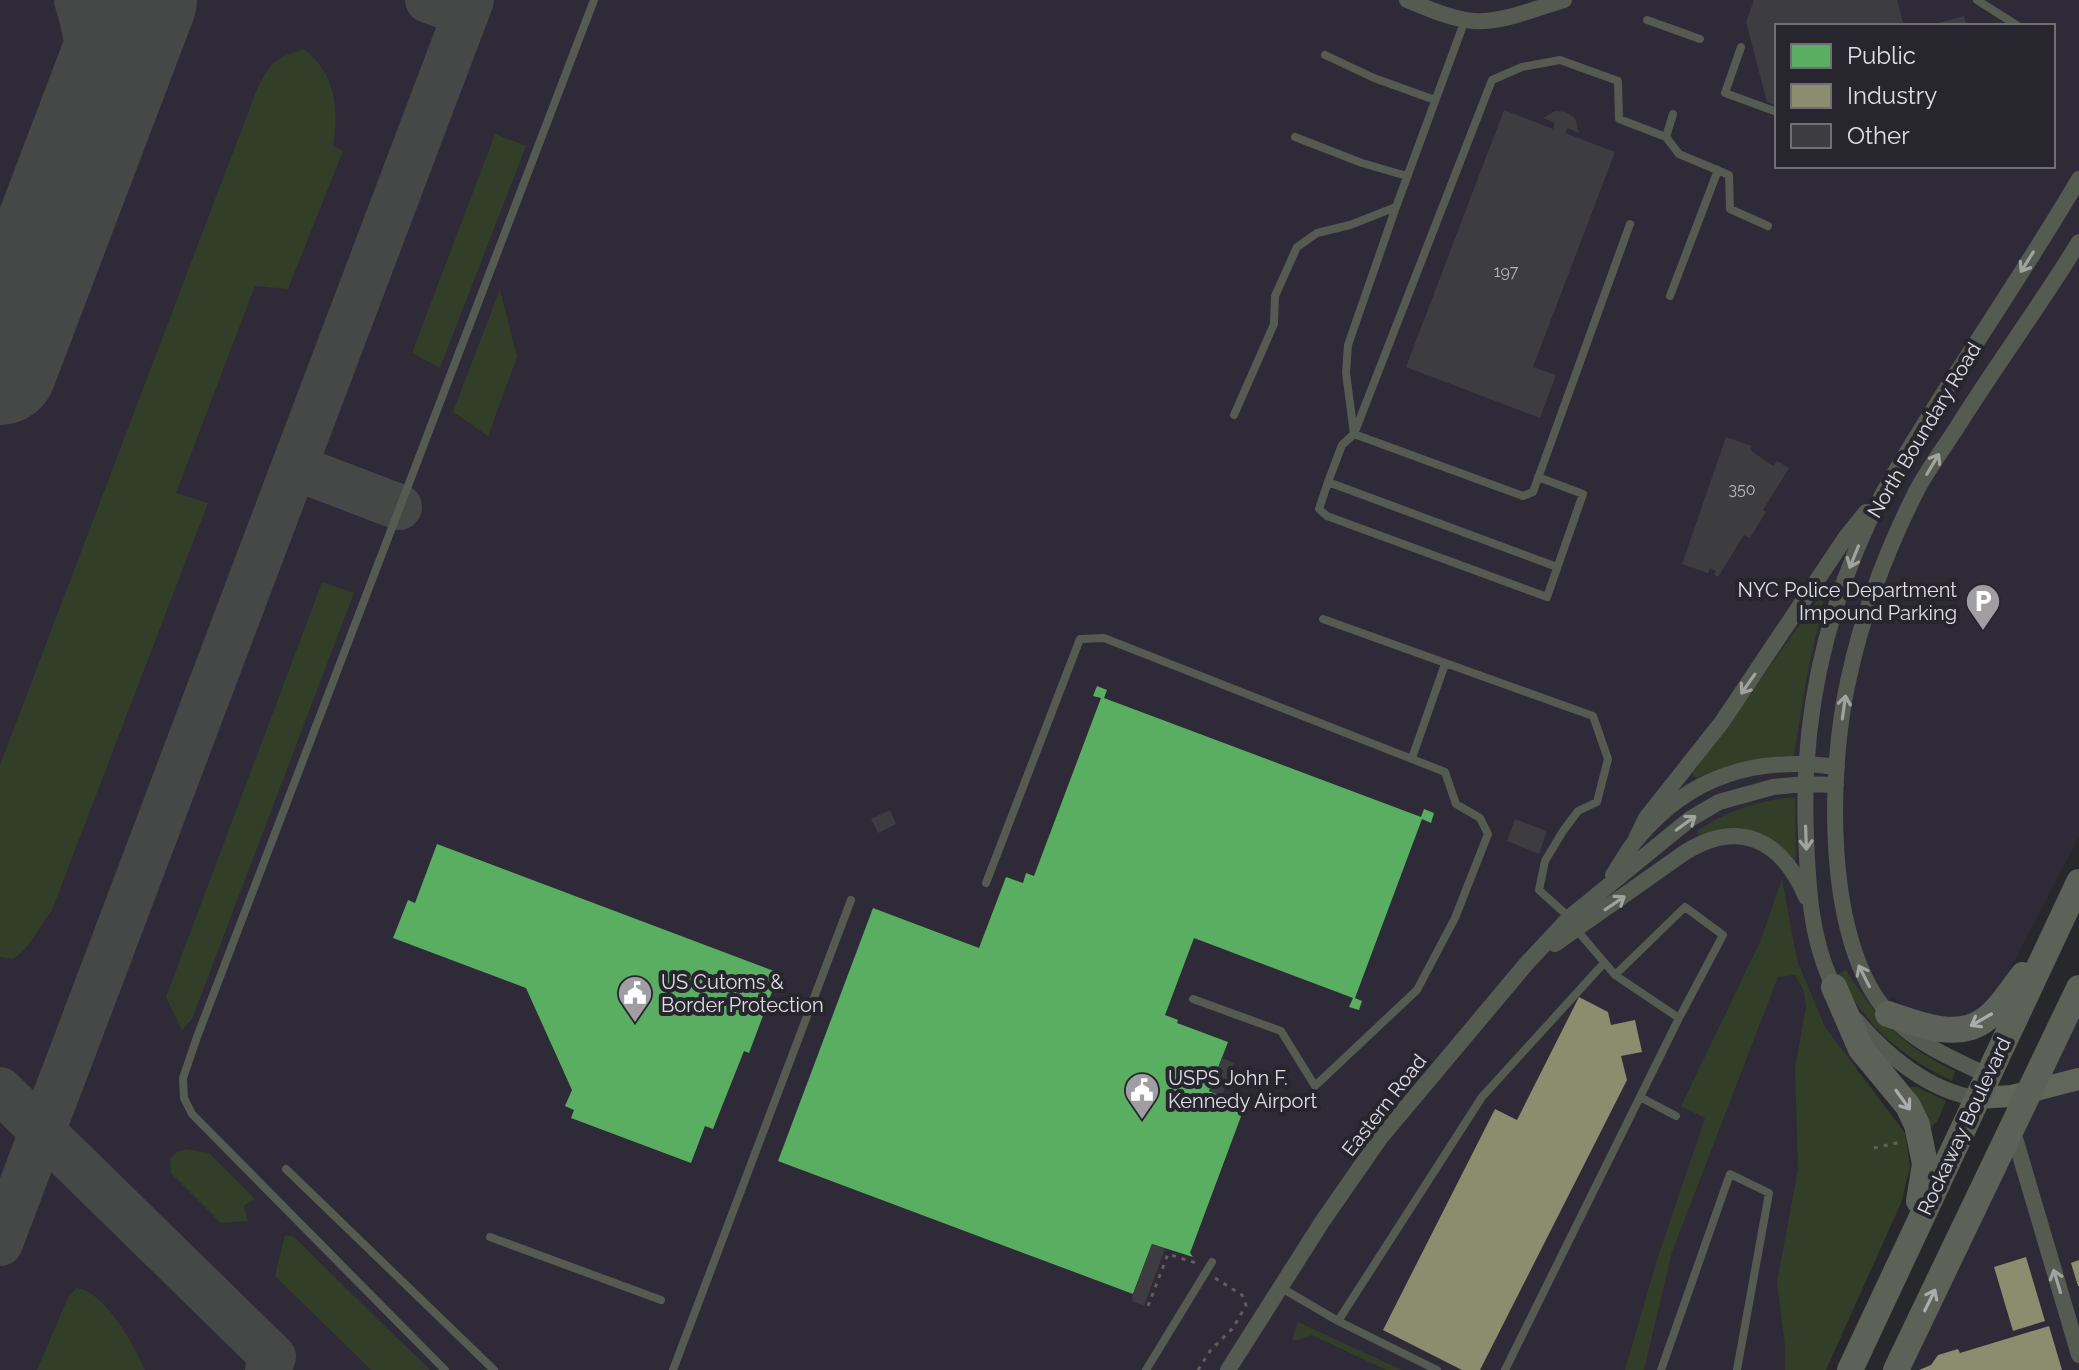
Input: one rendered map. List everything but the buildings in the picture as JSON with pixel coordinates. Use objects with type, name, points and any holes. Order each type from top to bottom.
[{"type":"highway","name":"Rockaway Boulevard","points":[[1850,1370],[2079,882]]},
{"type":"highway","points":[[1888,1014],[1944,1029],[1981,1022],[1994,1011],[2050,941]]},
{"type":"highway","points":[[1834,987],[1861,1049],[1900,1096],[1917,1125],[1925,1164],[1914,1231]]},
{"type":"highway","points":[[1896,1370],[2079,988]]},
{"type":"main road","points":[[2028,1093],[2079,1079]]},
{"type":"main road","name":"North Boundary Road","points":[[1982,1086],[2028,1093]]},
{"type":"street","points":[[1407,0],[1474,21],[1503,18],[1564,0]]},
{"type":"street","name":"North Boundary Road","points":[[1982,1086],[1943,1087],[1901,1063],[1868,1035],[1834,987],[1819,948],[1812,912],[1806,764],[1816,685],[1831,622],[1853,558],[1887,486],[2079,179]]},
{"type":"street","name":"North Boundary Road","points":[[1982,1086],[1888,1014],[1864,977],[1848,935],[1838,856],[1837,767],[1846,691],[1856,649],[1874,591],[1901,525],[1935,460],[2079,242]]},
{"type":"street","points":[[1636,839],[1646,818],[1722,722],[1846,537],[1887,486]]},
{"type":"street","name":"Eastern Road","points":[[1603,890],[1636,839],[1684,795],[1704,782],[1746,768],[1776,764],[1837,767]]},
{"type":"street","name":"Eastern Road","points":[[1228,1370],[1279,1287],[1381,1137],[1527,963],[1573,923],[1603,890],[1690,819],[1719,802],[1758,790],[1805,784],[1836,785]]},
{"type":"street","points":[[1573,923],[1695,846],[1712,838],[1730,835],[1756,839],[1772,849],[1801,887],[1812,912]]},
{"type":"street","points":[[2012,1128],[2079,1355]]},
{"type":"lane","points":[[445,1370],[192,1114],[184,1098],[183,1078],[594,0]]},
{"type":"lane","points":[[1977,0],[2015,24]]},
{"type":"lane","points":[[1354,434],[1346,373],[1348,345],[1465,19]]},
{"type":"lane","points":[[1647,20],[1700,39]]},
{"type":"lane","points":[[1741,47],[1725,93],[1775,111]]},
{"type":"lane","points":[[1325,55],[1374,78],[1435,100]]},
{"type":"lane","points":[[1538,477],[1583,494],[1547,597],[1327,516],[1319,509],[1342,445],[1354,434],[1492,80],[1522,67],[1560,60],[1618,81],[1619,119],[1666,137],[1679,154],[1729,175],[1730,209],[1768,226]]},
{"type":"lane","points":[[1666,137],[1673,114]]},
{"type":"lane","points":[[1295,137],[1362,163],[1407,176]]},
{"type":"lane","points":[[1670,296],[1718,170]]},
{"type":"lane","points":[[1234,415],[1274,324],[1275,296],[1297,247],[1317,233],[1396,207]]},
{"type":"lane","points":[[1354,434],[1523,496],[1533,492],[1630,224]]},
{"type":"lane","points":[[1328,482],[1557,567]]},
{"type":"lane","points":[[1323,619],[1593,716],[1608,759],[1597,802],[1578,811],[1563,831],[1545,861],[1539,890],[1573,923],[1615,975],[1679,1018]]},
{"type":"lane","points":[[986,883],[1080,639],[1104,638],[1445,772],[1456,804],[1480,818],[1488,834],[1455,918],[1417,990],[1315,1086],[1281,1031],[1193,999]]},
{"type":"lane","points":[[1412,758],[1445,664]]},
{"type":"lane","points":[[673,1370],[851,900]]},
{"type":"lane","points":[[1505,1370],[1723,935],[1685,907],[1615,975]]},
{"type":"lane","points":[[1338,1321],[1482,1097],[1604,963]]},
{"type":"lane","points":[[1640,1097],[1676,1116]]},
{"type":"lane","points":[[286,1169],[494,1370]]},
{"type":"lane","points":[[1661,1370],[1730,1174],[1769,1193],[1737,1370]]},
{"type":"lane","points":[[490,1237],[661,1300]]},
{"type":"lane","points":[[1146,1370],[1212,1262]]},
{"type":"lane","points":[[1279,1287],[1338,1321],[1437,1370]]},
{"type":"path","points":[[1874,1148],[1913,1140]]},
{"type":"path","points":[[1148,1306],[1168,1254],[1196,1263]]},
{"type":"path","points":[[1198,1370],[1210,1351],[1233,1328],[1247,1303],[1242,1295],[1211,1276]]},
{"type":"shaded area","points":[[0,0],[2079,0],[2079,837],[1995,998],[1973,1014],[1945,1021],[1917,1016],[1892,997],[1857,1070],[1905,1133],[1910,1167],[1901,1203],[1826,1370],[0,1370]]},
{"type":"shaded area","points":[[2079,1017],[2079,1370],[1907,1370],[2058,1062]]},
{"type":"green space","points":[[304,49],[315,59],[329,81],[336,119],[333,146],[343,151],[288,289],[255,286],[176,493],[208,503],[52,910],[19,955],[13,959],[0,957],[0,765],[257,89],[275,62]]},
{"type":"green space","points":[[495,134],[526,146],[440,368],[412,353]]},
{"type":"green space","points":[[500,289],[517,357],[488,436],[453,412]]},
{"type":"green space","points":[[322,582],[354,593],[192,1019],[182,1030],[166,997]]},
{"type":"green space","points":[[1822,594],[1825,596],[1807,675],[1794,756],[1744,762],[1696,778],[1692,774]]},
{"type":"green space","points":[[1795,797],[1796,861],[1774,841],[1752,830],[1728,829],[1699,836],[1697,831],[1743,808]]},
{"type":"green space","points":[[1782,879],[1797,960],[1825,1027],[1905,1133],[1910,1167],[1901,1203],[1826,1370],[1785,1370],[1777,1282],[1798,1169],[1795,1067],[1806,1008],[1804,991],[1795,975],[1778,977],[1672,1252],[1644,1370],[1625,1370],[1656,1263],[1705,1118],[1681,1106],[1760,942]]},
{"type":"green space","points":[[1846,970],[1892,1030],[1955,1071],[1952,1081],[1915,1061],[1873,1024],[1838,974]]},
{"type":"green space","points":[[1910,1087],[1917,1087],[1946,1101],[1937,1122],[1929,1128]]},
{"type":"green space","points":[[186,1149],[209,1153],[255,1199],[244,1206],[248,1221],[221,1223],[171,1173],[170,1159]]},
{"type":"green space","points":[[285,1235],[294,1237],[430,1370],[371,1370],[275,1276]]},
{"type":"green space","points":[[77,1288],[87,1291],[108,1309],[134,1347],[145,1370],[37,1370],[69,1295]]},
{"type":"green space","points":[[1298,1322],[1402,1370],[1386,1370],[1312,1335],[1292,1340]]},
{"type":"taxiway","points":[[76,167],[89,84],[87,44],[77,0]]},
{"type":"taxiway","points":[[121,49],[146,0]]},
{"type":"taxiway","points":[[428,0],[466,14]]},
{"type":"taxiway","points":[[0,1243],[471,0]]},
{"type":"taxiway","points":[[294,467],[399,507]]},
{"type":"taxiway","points":[[0,1090],[273,1357],[268,1370]]},
{"type":"runway","points":[[0,368],[140,0]]},
{"type":"place","name":"NYC Police Department Impound Parking","points":[[1983,632]]},
{"type":"place","name":"US Cutoms & Border Protection","points":[[635,1024]]},
{"type":"place","name":"USPS John F. Kennedy Airport","points":[[1142,1121]]}]
